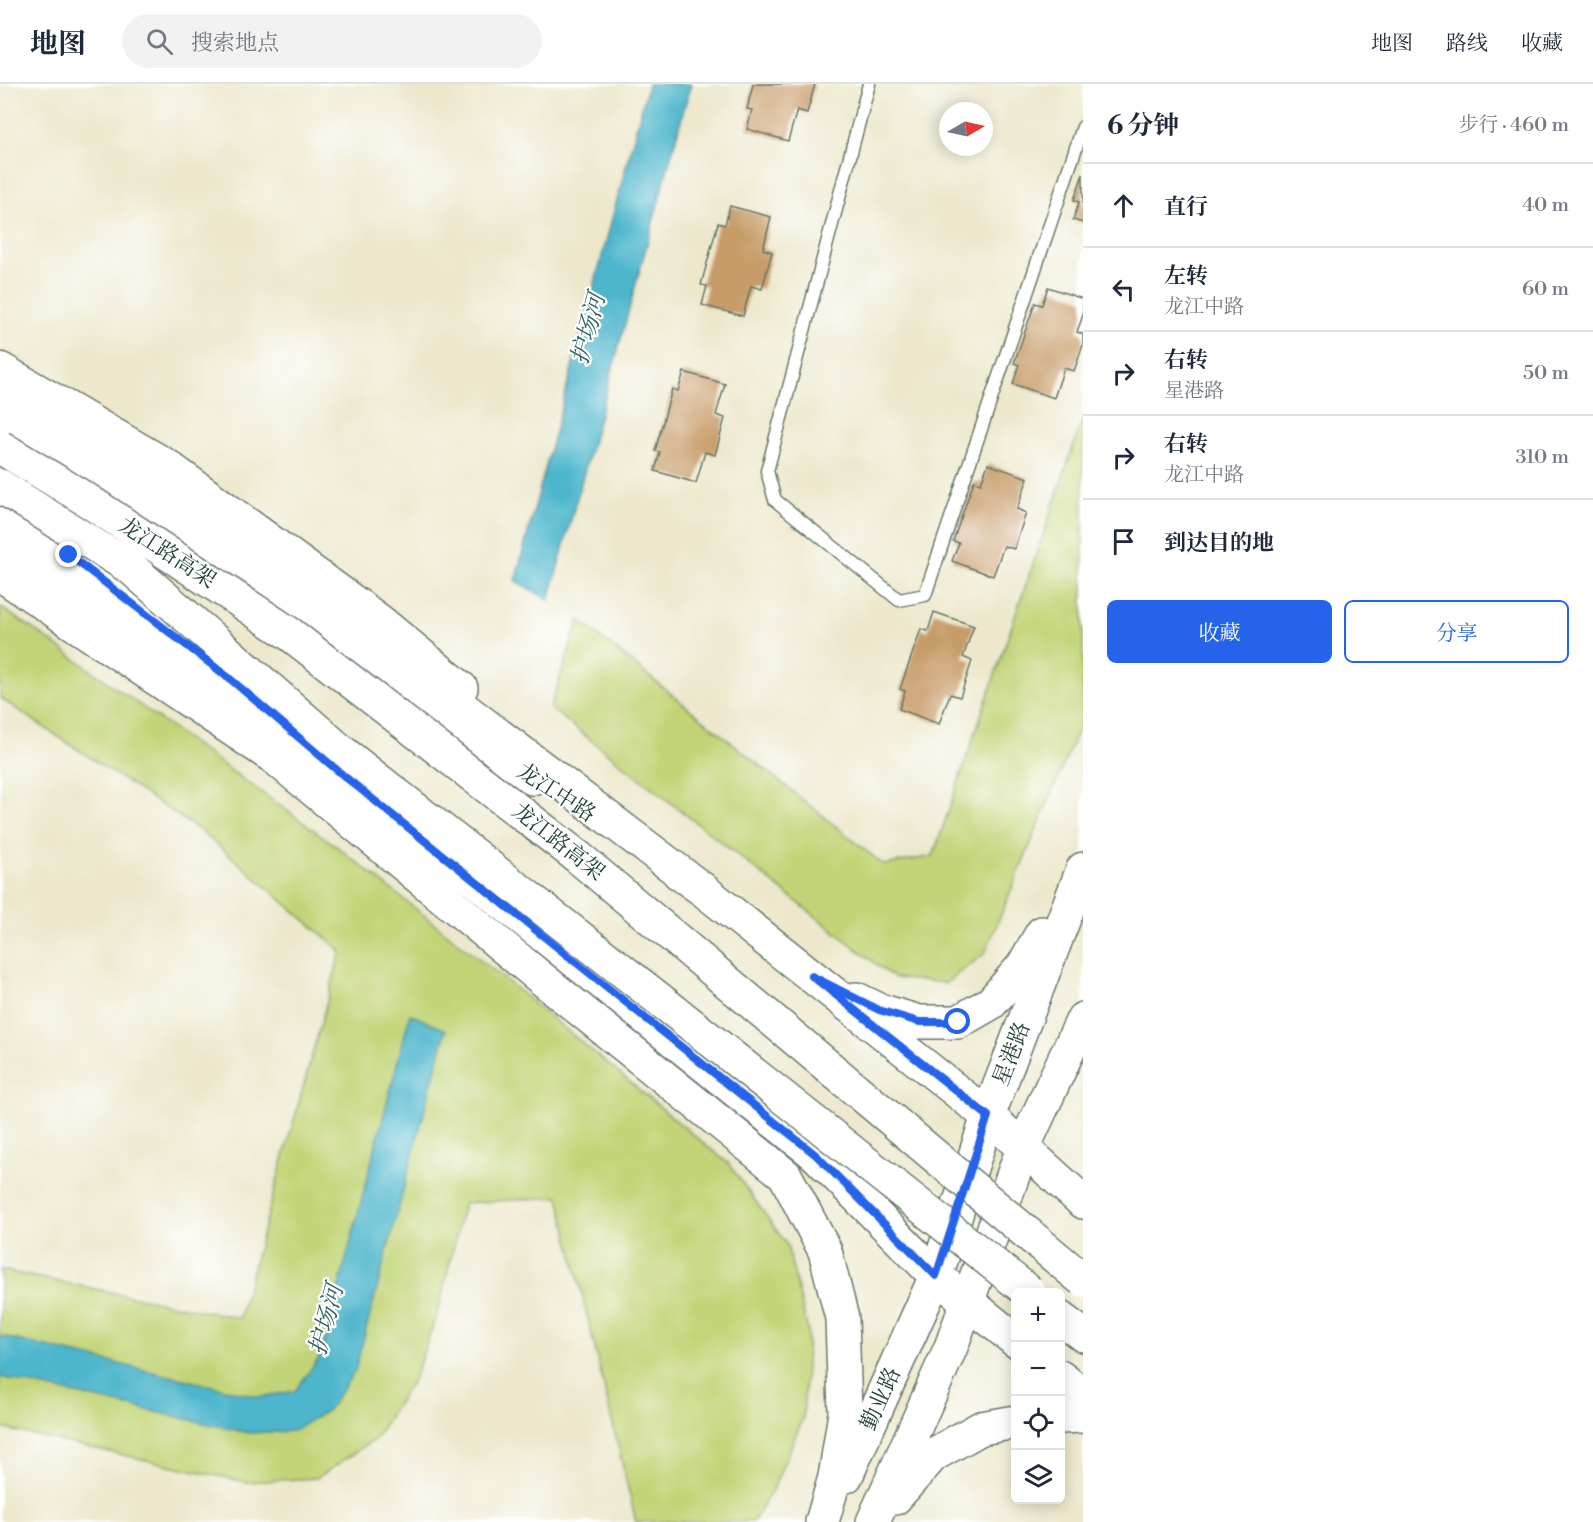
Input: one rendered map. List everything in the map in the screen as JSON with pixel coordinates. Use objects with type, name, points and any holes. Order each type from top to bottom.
[{"type":"main road","points":[[0,369],[167,466],[378,620],[702,889]]},
{"type":"main road","points":[[0,398],[58,425],[324,603],[702,889]]},
{"type":"main road","name":"龙江中路","points":[[0,422],[214,559],[441,718],[702,889],[988,1116],[1083,1202]]},
{"type":"main road","name":"龙江路高架","points":[[0,447],[87,500],[291,634],[578,857],[1083,1280]]},
{"type":"main road","name":"龙江路高架","points":[[0,486],[131,568],[342,752],[660,1000],[1023,1288]]},
{"type":"main road","points":[[0,511],[69,555],[229,678],[344,776],[816,1155],[936,1276],[1011,1337]]},
{"type":"main road","points":[[0,542],[344,776]]},
{"type":"main road","points":[[0,574],[275,758],[527,967],[785,1175],[825,1251],[842,1318],[845,1413],[835,1477],[824,1522]]},
{"type":"main road","points":[[812,976],[879,1010],[919,1022],[958,1022],[991,1003],[1023,966],[1083,861]]},
{"type":"main road","name":"星港路","points":[[936,1276],[988,1116],[1083,869]]},
{"type":"main road","points":[[968,1302],[1023,1148],[1083,1019]]},
{"type":"main road","name":"勤业路","points":[[824,1522],[936,1276]]},
{"type":"main road","name":"勤业路","points":[[873,1522],[951,1347],[968,1302]]},
{"type":"main road","points":[[1065,1322],[1083,1335]]},
{"type":"main road","points":[[1065,1381],[1083,1395]]},
{"type":"main road","points":[[1065,1417],[1083,1416]]},
{"type":"main road","points":[[873,1522],[933,1455],[981,1428],[1011,1423]]},
{"type":"lane","points":[[869,84],[767,471],[775,500],[899,600],[925,596],[1083,127]]},
{"type":"green space","points":[[1083,418],[1083,718],[985,953],[946,983],[894,978],[550,708],[579,620],[884,865],[933,856]]},
{"type":"green space","points":[[0,607],[335,845],[507,981],[729,1164],[787,1245],[808,1331],[803,1418],[774,1487],[753,1522],[636,1522],[559,1197],[464,1203],[439,1308],[415,1376],[375,1439],[317,1478],[246,1482],[0,1428],[0,1270],[239,1318],[341,951],[201,831],[0,698]]},
{"type":"water","name":"护场河","points":[[648,84],[691,84],[549,600],[515,581]]},
{"type":"water","points":[[410,1014],[446,1030],[355,1371],[328,1410],[293,1431],[249,1433],[0,1377],[0,1336],[259,1397],[295,1391],[321,1355]]},
{"type":"building","points":[[753,84],[815,84],[807,113],[797,110],[788,141],[747,129],[752,110],[747,109]]},
{"type":"building","points":[[1083,174],[1083,223],[1073,220],[1079,202],[1074,200]]},
{"type":"building","points":[[730,206],[771,217],[763,249],[772,252],[762,289],[751,286],[743,316],[702,305],[707,286],[701,285],[718,223],[725,225]]},
{"type":"building","points":[[1048,287],[1083,299],[1083,315],[1077,332],[1083,334],[1083,345],[1074,371],[1064,368],[1054,398],[1013,384],[1019,365],[1014,363],[1035,303],[1042,305]]},
{"type":"building","points":[[684,372],[725,384],[716,415],[725,418],[715,455],[705,452],[696,483],[655,471],[660,452],[655,451],[672,389],[678,391]]},
{"type":"building","points":[[988,464],[1028,478],[1017,509],[1026,513],[1014,549],[1004,546],[993,576],[952,561],[959,543],[953,541],[974,481],[981,483]]},
{"type":"building","points":[[934,612],[974,626],[963,657],[972,661],[960,697],[950,694],[939,724],[899,709],[905,691],[900,689],[921,629],[928,631]]},
{"type":"route","points":[[69,555],[229,678],[344,776],[816,1155],[936,1276],[988,1116],[812,976],[879,1010],[919,1022],[958,1022]]}]
